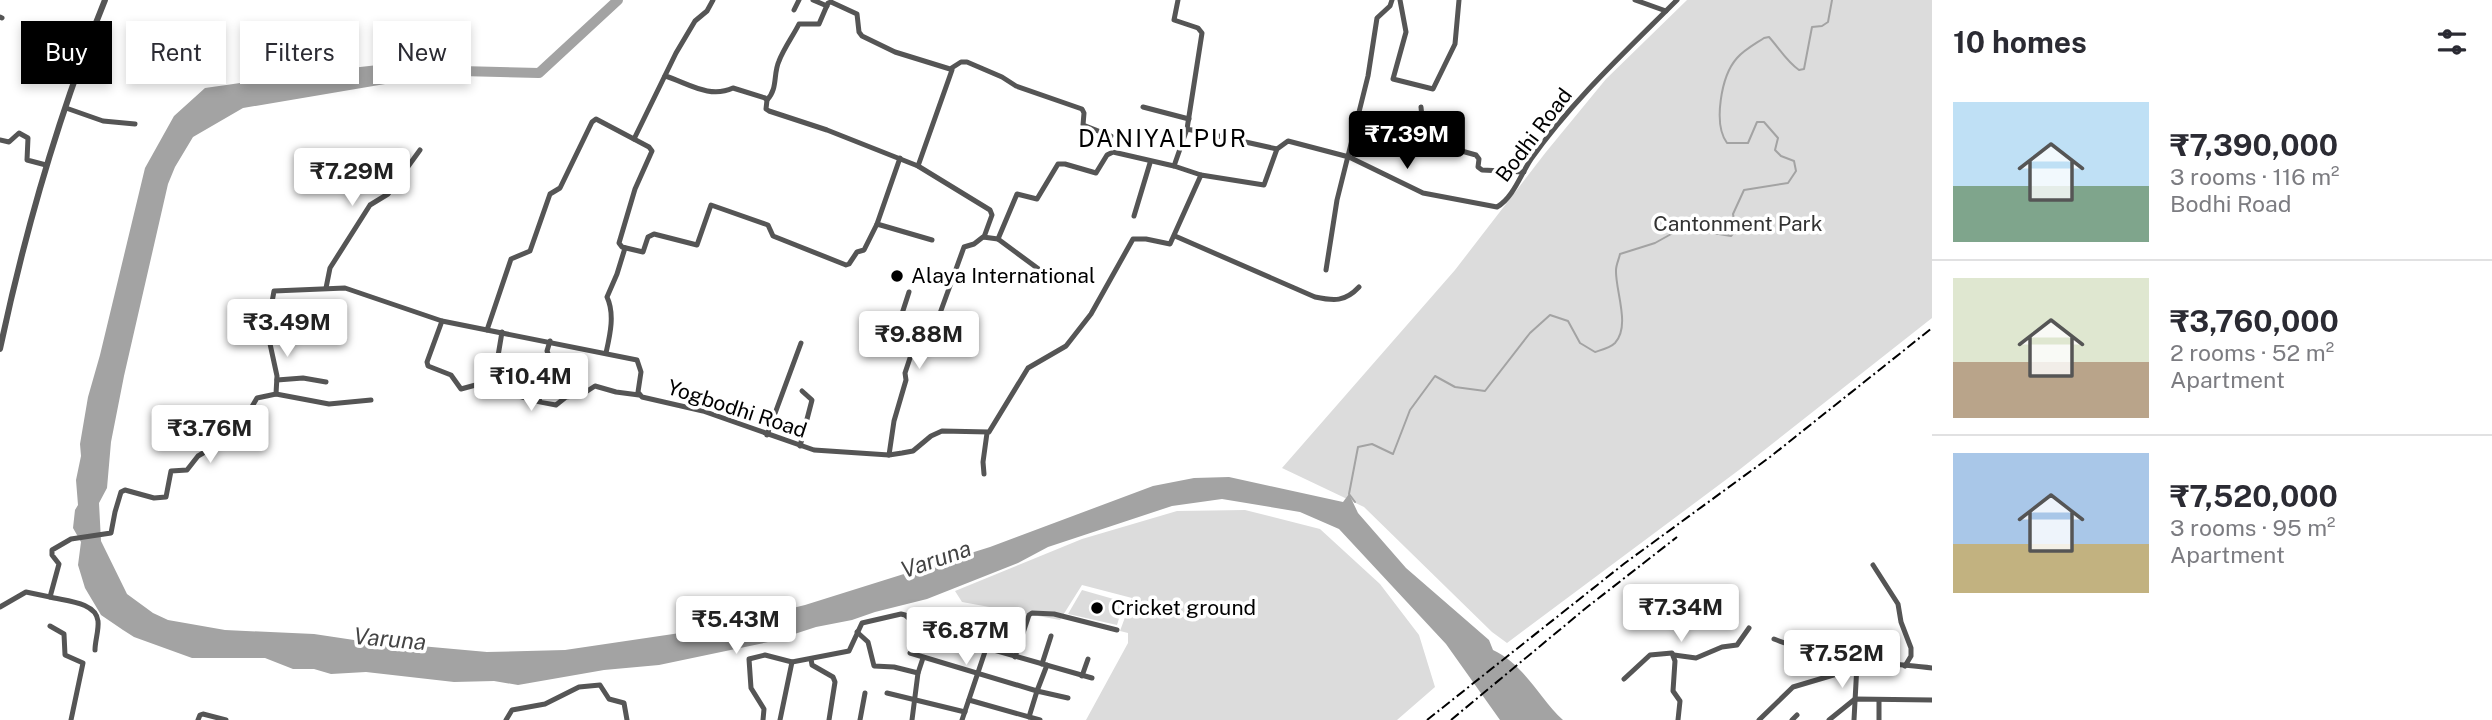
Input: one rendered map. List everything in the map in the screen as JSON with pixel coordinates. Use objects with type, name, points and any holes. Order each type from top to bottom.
[{"type":"street","points":[[0,349],[9,304],[46,165],[105,0]]},
{"type":"street","points":[[634,139],[695,21],[707,11],[713,0]]},
{"type":"street","points":[[794,10],[799,0]]},
{"type":"street","points":[[813,0],[827,6]]},
{"type":"street","points":[[1174,166],[1189,119],[1202,33],[1198,28],[1174,20],[1178,0]]},
{"type":"street","points":[[1326,270],[1337,200],[1367,76],[1377,18],[1390,6],[1392,0]]},
{"type":"street","points":[[1400,0],[1406,27],[1405,43],[1393,79],[1433,89],[1455,44],[1459,0]]},
{"type":"street","points":[[1635,0],[1666,11]]},
{"type":"street","name":"Bodhi Road","points":[[1277,149],[1288,141],[1349,157],[1423,193],[1490,206],[1501,205],[1595,80],[1677,0]]},
{"type":"street","points":[[952,69],[895,52],[862,36],[856,14],[830,2],[820,24],[799,24],[778,62],[776,82],[766,107],[768,111],[827,130],[918,166],[990,210],[992,215],[984,237]]},
{"type":"street","points":[[918,166],[952,69],[961,62],[1002,77],[1016,86],[1080,108],[1084,111],[1083,125],[1111,136]]},
{"type":"street","points":[[665,76],[698,90],[724,93],[733,88],[767,100]]},
{"type":"street","points":[[1143,107],[1189,119]]},
{"type":"street","points":[[1422,107],[1423,129],[1429,142],[1476,155],[1479,159],[1478,167],[1482,170],[1524,172]]},
{"type":"street","points":[[66,108],[98,119],[135,124]]},
{"type":"street","points":[[487,330],[510,259],[530,251],[550,194],[560,188],[592,122],[598,120],[652,151],[635,189],[619,243],[625,248],[643,252],[651,234],[697,245],[708,207],[713,205],[768,225],[776,238],[848,265],[856,252],[864,250],[877,224],[900,158]]},
{"type":"street","points":[[998,239],[1017,194],[1037,199],[1058,164],[1096,173],[1113,152],[1201,175],[1264,185],[1277,149],[1186,129]]},
{"type":"street","points":[[0,140],[9,142],[19,133],[26,135],[27,160],[46,165]]},
{"type":"street","points":[[326,288],[330,268],[370,205],[388,194],[420,150]]},
{"type":"street","points":[[1134,216],[1150,163]]},
{"type":"street","points":[[984,474],[982,462],[987,433],[1028,369],[1061,349],[1078,331],[1091,314],[1133,239],[1170,244],[1201,175]]},
{"type":"street","points":[[877,224],[932,240]]},
{"type":"street","points":[[1175,236],[1315,297],[1346,299],[1359,287]]},
{"type":"street","points":[[939,316],[964,247],[984,237],[998,239],[1044,273]]},
{"type":"street","points":[[606,353],[611,328],[611,305],[607,297],[618,274],[625,248]]},
{"type":"street","name":"Yogbodhi Road","points":[[277,380],[267,330],[272,294],[278,290],[345,288],[442,321],[637,360],[641,372],[639,395],[703,411],[814,450],[889,455],[913,451],[931,436],[942,431],[987,433]]},
{"type":"street","points":[[889,455],[890,438],[905,373],[917,337],[915,333],[898,326],[909,292]]},
{"type":"street","points":[[442,321],[427,362],[428,366],[452,375],[461,389],[494,380]]},
{"type":"street","points":[[502,332],[494,380],[500,388],[539,401],[559,404],[566,397],[582,395],[595,386],[639,395]]},
{"type":"street","points":[[539,401],[542,385],[550,379],[552,364],[547,351],[550,341]]},
{"type":"street","points":[[766,435],[801,343]]},
{"type":"street","points":[[276,394],[277,380],[303,378],[326,382]]},
{"type":"street","points":[[800,446],[812,400],[802,391]]},
{"type":"street","points":[[50,597],[59,564],[51,552],[68,540],[111,533],[114,512],[121,492],[125,490],[154,498],[166,497],[172,471],[187,470],[198,456],[222,442],[243,422],[257,398],[276,394],[328,404],[371,400]]},
{"type":"street","points":[[1873,565],[1898,604],[1901,622],[1911,648],[1911,656],[1905,666]]},
{"type":"street","points":[[0,607],[26,592],[89,607],[94,611],[98,624],[95,650]]},
{"type":"street","points":[[1015,657],[1032,613],[1054,614],[1117,630]]},
{"type":"street","points":[[763,720],[764,709],[751,688],[749,659],[765,655],[792,662],[849,651],[862,623],[901,614],[923,630],[1092,678]]},
{"type":"street","points":[[960,641],[967,619]]},
{"type":"street","points":[[962,720],[995,622]]},
{"type":"street","points":[[50,626],[64,634],[65,655],[83,663],[71,720]]},
{"type":"street","points":[[1624,679],[1650,655],[1669,653],[1696,659],[1722,647],[1737,645],[1749,628]]},
{"type":"street","points":[[857,632],[868,642],[874,666],[894,667],[918,673]]},
{"type":"street","points":[[1029,717],[1051,636]]},
{"type":"street","points":[[1774,639],[1857,664],[1932,668]]},
{"type":"street","points":[[910,653],[1068,698]]},
{"type":"street","points":[[1674,655],[1672,691],[1680,701],[1678,720]]},
{"type":"street","points":[[912,720],[918,673],[923,658]]},
{"type":"street","points":[[811,659],[814,667],[832,677],[835,682],[829,720]]},
{"type":"street","points":[[1082,676],[1088,659]]},
{"type":"street","points":[[780,720],[792,662]]},
{"type":"street","points":[[1854,720],[1857,664]]},
{"type":"street","points":[[1759,720],[1793,687],[1857,664]]},
{"type":"street","points":[[506,720],[515,709],[545,704],[579,687],[597,684],[603,687],[609,699],[624,703],[627,720]]},
{"type":"street","points":[[860,720],[865,693]]},
{"type":"street","points":[[887,694],[965,712]]},
{"type":"street","points":[[1829,720],[1855,699],[1932,700]]},
{"type":"street","points":[[969,700],[1040,720]]},
{"type":"street","points":[[1879,700],[1879,720]]},
{"type":"street","points":[[198,720],[203,714],[226,720]]},
{"type":"green space","name":"Cantonment Park","points":[[1687,0],[1932,0],[1932,318],[1739,470],[1507,643],[1492,632],[1364,507],[1282,468],[1455,270],[1606,79]]},
{"type":"green space","points":[[1245,510],[1320,529],[1380,584],[1419,635],[1435,687],[1397,720],[1086,720],[1128,643],[1128,633],[1120,631],[1132,598],[1082,585],[1060,620],[962,602],[955,591],[1082,539],[1177,511]]},
{"type":"green space","name":"Cricket ground","points":[[1082,590],[1124,602],[1117,625],[1068,614]]},
{"type":"shaded area","points":[[373,66],[373,84],[385,84],[243,108],[193,137],[168,184],[124,376],[111,442],[107,488],[99,503],[101,541],[127,594],[153,613],[168,620],[225,630],[314,634],[487,652],[565,650],[707,629],[805,605],[990,547],[1153,486],[1194,478],[1229,477],[1343,502],[1349,494],[1358,513],[1406,568],[1489,640],[1493,650],[1514,664],[1563,720],[1500,720],[1446,644],[1339,529],[1300,512],[1222,499],[1172,506],[1048,547],[1018,563],[927,599],[816,627],[773,641],[659,665],[604,670],[518,685],[494,681],[454,682],[366,672],[331,674],[314,669],[293,669],[265,658],[192,658],[134,637],[101,615],[85,588],[78,565],[81,542],[73,528],[78,505],[76,480],[81,456],[80,444],[88,397],[145,168],[174,116],[205,88],[240,83],[359,84],[359,67]]},
{"type":"waterway","name":"Varuna","points":[[471,71],[539,73],[618,0]]},
{"type":"waterway","points":[[1355,502],[1349,494],[1358,447],[1372,444],[1393,454],[1410,410],[1435,376],[1455,387],[1485,391],[1530,333],[1550,315],[1568,321],[1580,343],[1595,352],[1611,346],[1620,336],[1622,327],[1616,278],[1620,254],[1655,243],[1682,228],[1731,236],[1736,230],[1733,214],[1744,190],[1788,183],[1796,171],[1794,161],[1781,156],[1775,150],[1778,138],[1764,122],[1757,122],[1748,143],[1727,143],[1720,124],[1723,88],[1737,58],[1764,38],[1769,37],[1795,67],[1804,69],[1812,27],[1828,22],[1832,0]]},
{"type":"railway","points":[[1427,720],[1625,563],[1770,457],[1932,328]]},
{"type":"railway","points":[[1451,720],[1677,537]]},
{"type":"place","name":"Alaya International","points":[[897,276]]},
{"type":"place","name":"Cricket ground","points":[[1097,608]]},
{"type":"district","name":"DANIYALPUR","points":[[1163,139]]}]
